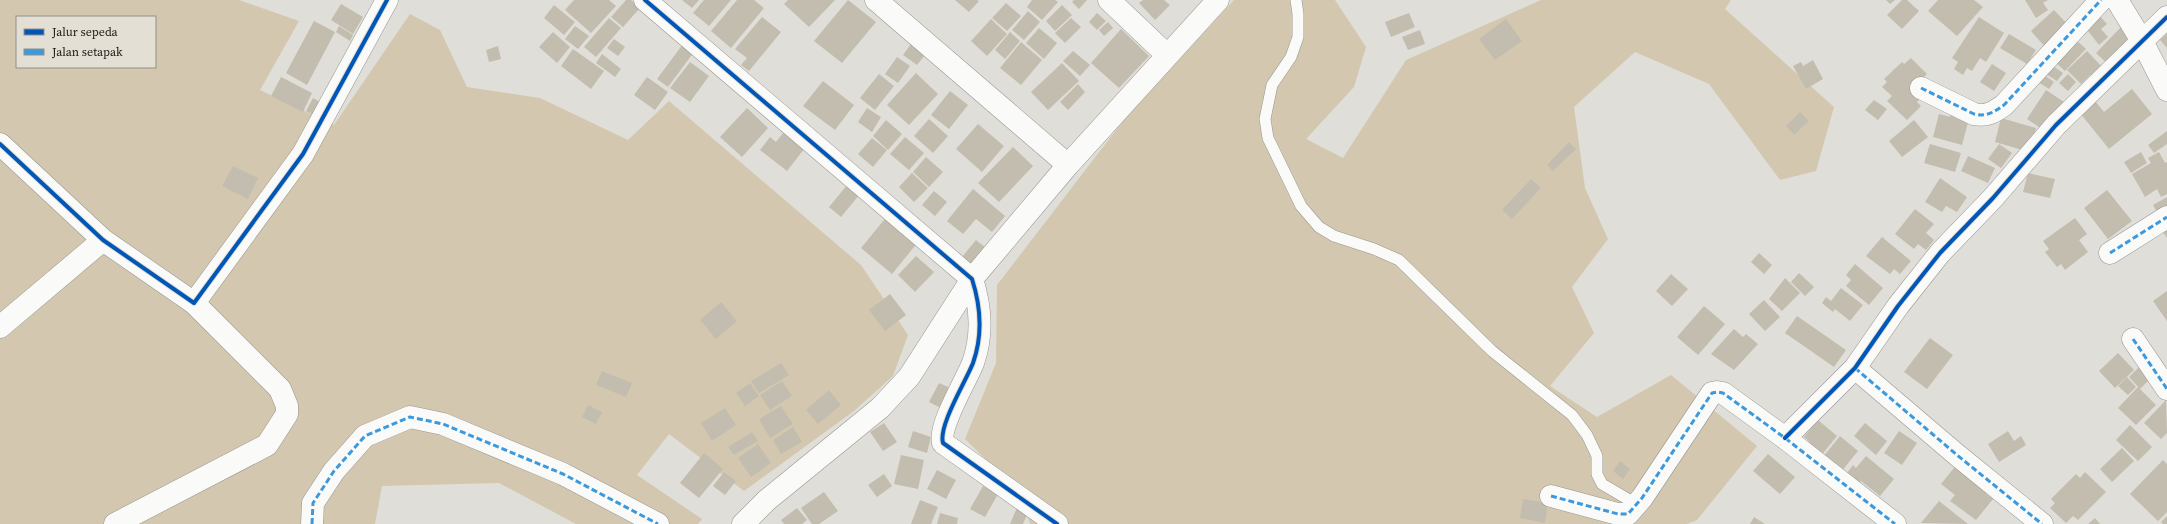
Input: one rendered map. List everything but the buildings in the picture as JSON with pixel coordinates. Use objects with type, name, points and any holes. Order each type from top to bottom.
[{"type":"street","points":[[194,302],[303,154],[387,0]]},
{"type":"street","points":[[645,0],[972,279],[980,312],[979,340],[972,363],[942,436],[943,443],[1057,524]]},
{"type":"street","points":[[876,0],[1068,165]]},
{"type":"street","points":[[1109,0],[1168,55]]},
{"type":"street","points":[[743,524],[767,500],[880,408],[908,377],[972,279],[1068,165],[1218,0]]},
{"type":"street","points":[[1921,88],[1974,114],[1982,116],[1990,115],[2004,105],[2101,0]]},
{"type":"street","points":[[2117,0],[2142,41],[2167,90]]},
{"type":"street","points":[[1785,438],[1855,368],[1898,306],[1940,252],[1993,198],[2056,125],[2167,17]]},
{"type":"street","points":[[0,144],[103,240],[194,302],[280,389],[287,406],[287,414],[267,445],[115,524]]},
{"type":"street","points":[[2110,253],[2167,217]]},
{"type":"street","points":[[0,327],[103,240]]},
{"type":"street","points":[[2133,339],[2167,389]]},
{"type":"street","points":[[1855,368],[1957,455],[2042,524]]},
{"type":"street","points":[[1550,496],[1624,515],[1628,514],[1638,502],[1714,392],[1723,393],[1785,438],[1895,524]]},
{"type":"street","points":[[312,524],[313,503],[334,470],[365,436],[410,417],[443,424],[563,474],[658,524]]},
{"type":"lane","points":[[1296,0],[1298,14],[1298,37],[1291,58],[1272,85],[1265,119],[1268,138],[1301,206],[1319,227],[1334,236],[1374,249],[1399,260],[1492,351],[1572,415],[1587,435],[1597,456],[1597,474],[1602,484],[1631,501],[1638,502]]},
{"type":"shaded area","points":[[0,0],[239,0],[299,21],[260,90],[334,125],[410,14],[440,30],[467,87],[540,98],[628,140],[669,101],[861,265],[908,335],[893,376],[854,411],[744,491],[669,434],[637,475],[702,519],[698,524],[576,524],[499,483],[382,486],[375,524],[0,524]]},
{"type":"shaded area","points":[[1234,0],[1335,0],[1366,47],[1354,87],[1306,139],[1343,158],[1406,60],[1541,0],[1731,0],[1725,9],[1834,107],[1816,171],[1780,180],[1709,84],[1635,52],[1574,107],[1585,188],[1608,239],[1572,287],[1594,333],[1550,386],[1597,417],[1671,375],[1757,446],[1697,520],[1687,524],[1030,524],[1023,496],[965,439],[996,363],[997,285],[1123,121]]},
{"type":"marked path","points":[[1921,88],[1974,114],[1983,115],[1994,112],[2004,105],[2101,0]]},
{"type":"marked path","points":[[2110,253],[2167,217]]},
{"type":"marked path","points":[[2133,339],[2167,389]]},
{"type":"marked path","points":[[1855,368],[1957,455],[2042,524]]},
{"type":"marked path","points":[[1551,496],[1618,514],[1628,514],[1642,498],[1712,393],[1717,392],[1723,393],[1785,438],[1895,524]]},
{"type":"marked path","points":[[312,524],[313,503],[334,471],[365,436],[410,417],[443,424],[563,474],[658,524]]},
{"type":"cycle path","points":[[0,144],[103,240],[194,303],[303,154],[387,0]]},
{"type":"cycle path","points":[[645,0],[972,279],[979,310],[980,321],[978,342],[973,363],[948,415],[943,435],[943,443],[1057,524]]},
{"type":"cycle path","points":[[1785,438],[1855,368],[1898,306],[1940,253],[1993,198],[2056,125],[2167,17]]}]
